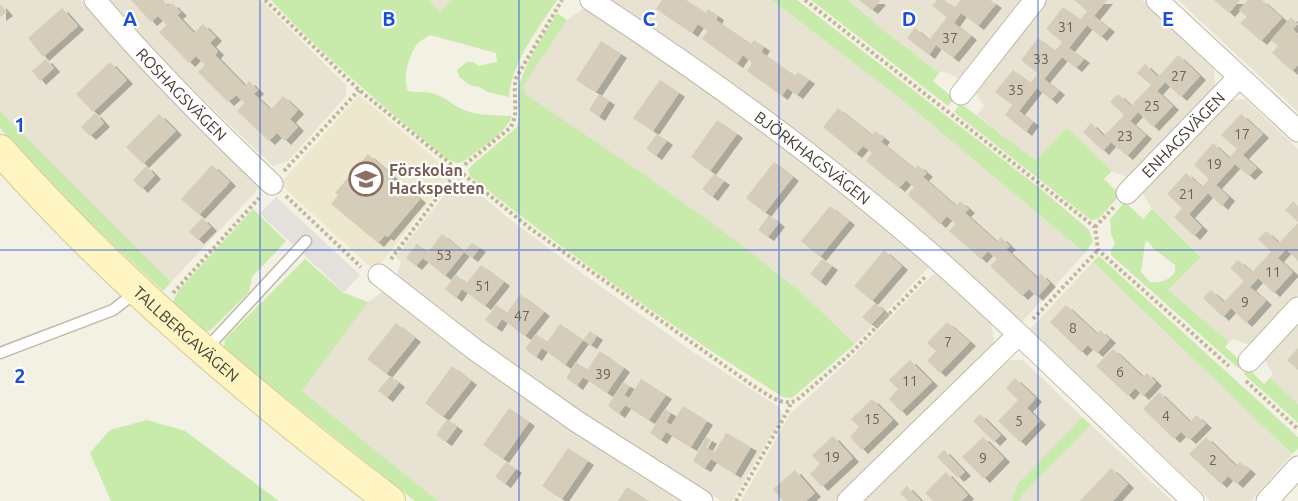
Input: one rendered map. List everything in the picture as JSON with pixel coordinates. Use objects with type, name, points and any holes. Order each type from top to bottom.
[{"type":"street","name":"ROSHAGSVÄGEN","points":[[94,0],[137,50],[200,116],[272,184]]},
{"type":"street","name":"BJÖRKHAGSVÄGEN","points":[[591,0],[666,49],[776,129],[873,205],[940,262],[1193,501]]},
{"type":"street","points":[[961,94],[1035,0]]},
{"type":"street","points":[[1157,0],[1298,131]]},
{"type":"street","name":"ENHAGSVÄGEN","points":[[1127,193],[1239,77]]},
{"type":"street","name":"TALLBERGAVÄGEN","points":[[0,150],[83,237],[204,351],[333,458],[390,501]]},
{"type":"street","points":[[379,275],[493,362],[576,420],[702,501]]},
{"type":"street","points":[[1249,361],[1298,308]]},
{"type":"street","points":[[848,501],[1018,335]]},
{"type":"street","points":[[1267,501],[1298,467]]},
{"type":"lane","points":[[204,351],[306,241]]},
{"type":"lane","points":[[0,353],[113,310],[138,291]]},
{"type":"path","points":[[265,0],[359,90],[531,229],[752,385],[783,403],[797,400],[850,354],[940,262]]},
{"type":"path","points":[[272,184],[369,274],[379,275],[457,171],[514,123],[516,117],[513,88],[516,78],[562,0]]},
{"type":"path","points":[[805,0],[1095,227],[1098,250],[1298,429]]},
{"type":"path","points":[[1095,227],[1127,193]]},
{"type":"path","points":[[1018,335],[1098,250]]},
{"type":"path","points":[[736,501],[786,414],[790,403]]},
{"type":"shaded area","points":[[0,0],[81,0],[158,86],[262,185],[171,282],[0,111]]},
{"type":"shaded area","points":[[107,0],[261,0],[346,85],[346,96],[288,161],[273,166],[145,44]]},
{"type":"shaded area","points":[[428,0],[453,0],[440,12]]},
{"type":"shaded area","points":[[606,0],[772,0],[906,103],[1085,253],[1021,323]]},
{"type":"shaded area","points":[[848,0],[1023,0],[961,79],[942,71],[939,73]]},
{"type":"shaded area","points":[[1044,0],[1142,0],[1214,69],[1215,87],[1129,178],[1112,171],[1067,128],[1035,160],[977,115],[984,106],[974,89]]},
{"type":"shaded area","points":[[1178,0],[1298,0],[1298,112]]},
{"type":"shaded area","points":[[586,7],[722,100],[819,172],[931,265],[855,344],[805,296],[524,94],[523,86],[567,20]]},
{"type":"shaded area","name":"Förskolan Hackspetten","points":[[359,95],[452,173],[375,271],[280,184]]},
{"type":"shaded area","points":[[1245,99],[1298,149],[1298,295],[1251,345],[1232,339],[1229,342],[1168,290],[1201,256],[1152,209],[1142,192],[1227,100]]},
{"type":"shaded area","points":[[458,177],[586,276],[696,354],[779,407],[783,415],[732,501],[721,501],[584,416],[493,351],[396,277],[401,262],[396,257]]},
{"type":"shaded area","points":[[276,197],[360,275],[344,292],[260,214]]},
{"type":"shaded area","points":[[1093,262],[1292,454],[1251,501],[1210,501],[1030,329]]},
{"type":"shaded area","points":[[933,274],[940,275],[991,321],[994,343],[933,406],[834,501],[741,501],[790,414],[850,359]]},
{"type":"shaded area","points":[[387,289],[685,501],[438,501],[302,391],[368,302]]},
{"type":"shaded area","points":[[1298,321],[1298,404],[1270,378],[1273,374],[1263,358]]},
{"type":"shaded area","points":[[1007,360],[1023,360],[1082,417],[1018,485],[1012,501],[863,501]]},
{"type":"shaded area","points":[[1091,425],[1172,501],[1019,501],[1022,495]]},
{"type":"green space","points":[[271,0],[428,0],[440,12],[453,0],[557,0],[520,58],[509,97],[470,85],[460,78],[457,70],[467,62],[474,62],[478,66],[497,62],[496,53],[430,35],[415,47],[406,73],[408,91],[436,94],[470,112],[512,116],[498,136],[458,163],[447,159],[334,63]]},
{"type":"green space","points":[[772,0],[797,0],[1041,189],[1089,230],[1093,241],[1085,253],[906,103]]},
{"type":"green space","points":[[811,0],[848,0],[939,73],[933,81],[954,99],[948,106]]},
{"type":"green space","points":[[557,13],[567,20],[523,86],[525,94],[642,173],[740,244],[805,296],[855,344],[792,398],[783,397],[663,318],[546,235],[470,176],[468,170],[471,166],[516,128],[519,118],[518,91],[522,76]]},
{"type":"green space","points":[[960,103],[1035,160],[1067,128],[1112,171],[1104,179],[1120,195],[1098,219],[1091,220],[954,112]]},
{"type":"green space","points":[[0,111],[171,282],[163,291],[87,220],[7,136],[0,128]]},
{"type":"green space","points":[[1125,202],[1143,219],[1152,209],[1201,257],[1168,290],[1229,342],[1225,347],[1243,363],[1238,368],[1111,255],[1115,243],[1111,234],[1110,219]],"holes":[[[1148,241],[1154,249],[1175,265],[1173,275],[1161,282],[1150,282],[1141,272],[1145,243]]]},
{"type":"green space","points":[[253,209],[286,241],[252,277],[249,292],[211,330],[205,332],[173,302],[178,291]]},
{"type":"green space","points":[[1099,256],[1298,437],[1298,449],[1292,454],[1093,262]]},
{"type":"green space","points":[[305,259],[344,293],[368,302],[302,391],[438,501],[415,501],[224,349],[225,339]]},
{"type":"green space","points":[[1249,369],[1264,384],[1270,378],[1298,404],[1298,423],[1244,374]]},
{"type":"green space","points":[[1082,417],[1091,425],[1022,495],[1019,501],[1012,501],[1017,485]]},
{"type":"green space","points":[[147,420],[185,431],[279,501],[111,501],[90,453],[110,430]]},
{"type":"building","points":[[131,0],[163,0],[168,6],[172,3],[181,12],[177,15],[194,33],[203,24],[216,37],[210,43],[218,51],[215,55],[245,86],[249,81],[258,90],[254,94],[271,110],[283,96],[298,110],[290,119],[298,127],[285,141],[277,133],[269,141],[237,111],[245,103],[236,95],[228,102],[198,72],[205,65],[196,56],[189,63],[159,32],[167,25],[158,16],[151,22]]},
{"type":"building","points":[[662,0],[686,0],[706,13],[708,9],[718,16],[716,20],[751,44],[754,40],[764,47],[761,52],[795,76],[798,72],[809,80],[797,95],[787,88],[782,96],[747,71],[752,63],[743,55],[737,64],[702,39],[708,31],[698,24],[692,33],[656,9]]},
{"type":"building","points":[[859,0],[878,0],[880,1],[872,10]]},
{"type":"building","points":[[937,0],[944,0],[954,8],[961,0],[990,0],[996,4],[978,26],[961,13],[954,23],[971,36],[953,58],[936,45],[929,55],[907,38],[915,28],[929,40],[947,17],[932,6]]},
{"type":"building","points":[[1074,0],[1107,0],[1094,16],[1109,28],[1101,37],[1087,25],[1069,48],[1084,59],[1076,68],[1062,57],[1044,79],[1059,91],[1051,100],[1037,88],[1019,111],[1033,122],[1026,132],[1005,115],[1012,105],[995,92],[1013,70],[1030,83],[1038,74],[1021,60],[1038,38],[1055,51],[1062,42],[1046,29],[1063,7],[1080,20],[1087,11]]},
{"type":"building","points":[[1214,0],[1240,0],[1229,13]]},
{"type":"building","points":[[1248,0],[1262,0],[1282,18],[1261,41],[1240,23],[1247,17],[1239,10]]},
{"type":"building","points":[[0,4],[7,12],[0,17]]},
{"type":"building","points":[[62,8],[78,26],[43,57],[28,38]]},
{"type":"building","points":[[1291,17],[1298,24],[1293,29],[1298,34],[1298,65],[1292,71],[1272,53],[1278,46],[1271,40]]},
{"type":"building","points":[[601,41],[621,54],[596,92],[576,80]]},
{"type":"building","points":[[1178,55],[1200,76],[1181,97],[1165,82],[1157,91],[1173,106],[1153,127],[1138,112],[1130,121],[1146,135],[1127,156],[1111,142],[1103,151],[1083,132],[1091,123],[1104,136],[1124,115],[1110,102],[1118,94],[1131,106],[1151,85],[1137,73],[1145,64],[1158,77]]},
{"type":"building","points":[[46,59],[54,68],[40,81],[32,71]]},
{"type":"building","points":[[110,62],[127,80],[93,112],[76,94]]},
{"type":"building","points":[[660,80],[679,93],[653,131],[633,118]]},
{"type":"building","points":[[599,94],[609,101],[599,117],[589,110]]},
{"type":"building","points":[[838,108],[872,135],[875,131],[884,138],[881,142],[915,169],[918,165],[927,173],[923,177],[956,206],[960,201],[969,209],[965,213],[997,242],[1001,237],[1010,246],[1006,249],[1037,278],[1041,274],[1050,283],[1037,297],[1029,289],[1022,296],[990,266],[997,259],[988,251],[981,259],[949,231],[956,224],[947,216],[940,224],[908,195],[914,187],[906,180],[899,188],[866,161],[872,153],[863,146],[856,154],[823,127]]},
{"type":"building","points":[[95,113],[104,123],[90,136],[81,127]]},
{"type":"building","points":[[159,114],[176,131],[143,164],[126,147]]},
{"type":"building","points":[[1241,114],[1263,134],[1243,155],[1257,168],[1249,176],[1235,164],[1216,185],[1229,197],[1222,206],[1208,193],[1189,214],[1202,227],[1194,236],[1174,217],[1182,208],[1167,194],[1186,173],[1202,187],[1209,179],[1194,165],[1213,143],[1229,158],[1237,149],[1221,135]]},
{"type":"building","points":[[717,120],[737,134],[710,171],[691,157]]},
{"type":"building","points":[[657,134],[667,141],[656,156],[646,149]]},
{"type":"building","points":[[368,154],[394,177],[387,184],[396,192],[403,184],[420,199],[388,237],[385,235],[378,243],[331,204],[338,195],[335,193]]},
{"type":"building","points":[[774,162],[793,177],[765,213],[746,198]]},
{"type":"building","points":[[212,165],[230,182],[199,215],[181,199]]},
{"type":"building","points":[[146,166],[155,175],[142,189],[133,180]]},
{"type":"building","points":[[714,174],[724,181],[712,197],[702,189]]},
{"type":"building","points":[[1293,201],[1298,206],[1298,222],[1285,210]]},
{"type":"building","points":[[830,206],[849,221],[820,257],[801,241]]},
{"type":"building","points":[[769,215],[779,223],[768,237],[758,230]]},
{"type":"building","points":[[202,218],[211,227],[198,240],[189,232]]},
{"type":"building","points":[[1298,223],[1298,261],[1286,249],[1278,258],[1293,272],[1274,293],[1258,278],[1250,287],[1266,301],[1246,323],[1231,308],[1223,317],[1203,298],[1211,290],[1224,302],[1244,281],[1230,268],[1238,260],[1252,272],[1271,252],[1258,239],[1266,231],[1279,243]]},
{"type":"building","points":[[442,234],[464,252],[445,276],[423,258],[416,266],[406,258],[417,244],[428,252]]},
{"type":"building","points":[[472,243],[480,248],[472,258],[464,252]]},
{"type":"building","points":[[884,250],[902,266],[872,301],[854,286]]},
{"type":"building","points":[[822,259],[832,266],[820,282],[810,274]]},
{"type":"building","points":[[481,265],[504,282],[485,306],[462,289],[456,298],[445,289],[456,275],[467,283]]},
{"type":"building","points":[[520,294],[544,312],[525,336],[502,319],[496,328],[485,320],[496,305],[507,313]]},
{"type":"building","points":[[875,303],[884,311],[871,325],[862,317]]},
{"type":"building","points":[[1066,305],[1097,334],[1100,330],[1110,339],[1097,353],[1088,345],[1081,352],[1050,322]]},
{"type":"building","points":[[947,322],[970,342],[940,373],[927,361],[936,351],[927,343]]},
{"type":"building","points":[[396,323],[415,338],[386,374],[367,359]]},
{"type":"building","points":[[560,324],[583,340],[565,365],[542,348],[536,357],[525,349],[536,334],[547,342]]},
{"type":"building","points":[[590,331],[597,336],[591,345],[583,340]]},
{"type":"building","points":[[1298,348],[1298,370],[1287,360]]},
{"type":"building","points":[[1113,349],[1143,377],[1147,373],[1156,382],[1143,396],[1135,388],[1128,396],[1096,366]]},
{"type":"building","points":[[600,351],[624,368],[607,393],[583,377],[577,386],[566,378],[576,362],[587,370]]},
{"type":"building","points":[[910,360],[932,382],[901,412],[889,399],[898,389],[889,380]]},
{"type":"building","points":[[452,366],[471,381],[443,417],[425,403]]},
{"type":"building","points":[[390,376],[399,383],[387,398],[378,391]]},
{"type":"building","points":[[1015,378],[1036,398],[1027,408],[1040,421],[1020,442],[998,421],[1018,400],[1006,388]]},
{"type":"building","points":[[641,379],[666,395],[649,420],[625,405],[619,414],[608,406],[623,382],[630,386],[624,395],[629,398]]},
{"type":"building","points":[[1159,392],[1190,422],[1196,415],[1206,424],[1190,440],[1181,432],[1174,439],[1143,409]]},
{"type":"building","points":[[872,399],[893,420],[862,450],[850,437],[859,427],[851,419]]},
{"type":"building","points":[[683,406],[707,421],[691,447],[666,432],[661,440],[650,433],[665,409],[671,413],[666,422],[671,425]]},
{"type":"building","points":[[509,408],[529,422],[503,459],[483,445]]},
{"type":"building","points":[[980,414],[1001,435],[994,442],[973,421]]},
{"type":"building","points":[[447,419],[457,427],[446,442],[436,435]]},
{"type":"building","points":[[726,433],[751,447],[735,474],[711,459],[705,468],[693,461],[706,437],[711,440],[706,448],[715,452]]},
{"type":"building","points":[[833,436],[853,458],[822,487],[810,474],[820,464],[812,455]]},
{"type":"building","points":[[983,437],[1004,458],[984,479],[962,457]]},
{"type":"building","points":[[1206,437],[1236,466],[1240,462],[1250,470],[1237,484],[1228,476],[1221,484],[1189,454]]},
{"type":"building","points":[[568,448],[588,461],[562,499],[542,486]]},
{"type":"building","points":[[944,450],[965,472],[958,478],[937,457]]},
{"type":"building","points":[[506,462],[516,469],[505,484],[495,477]]},
{"type":"building","points":[[1111,468],[1128,484],[1113,501],[1080,501]]},
{"type":"building","points":[[795,470],[815,493],[806,501],[783,501],[773,489]]},
{"type":"building","points":[[946,472],[968,495],[961,501],[933,501],[925,493]]},
{"type":"building","points":[[907,486],[921,501],[908,501],[900,493]]},
{"type":"building","points":[[627,487],[649,501],[618,501]]},
{"type":"place","name":"Förskolan Hackspetten","points":[[366,179]]}]
